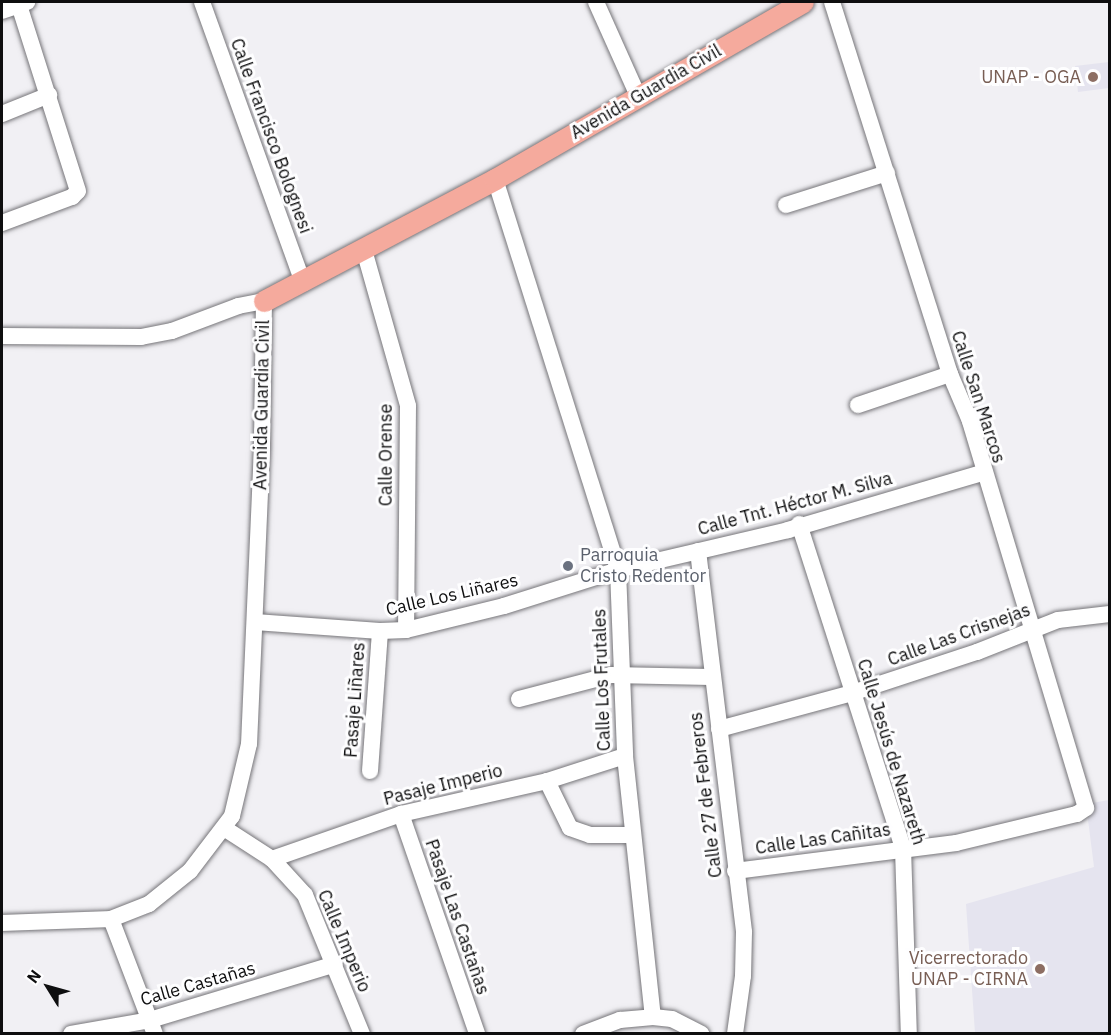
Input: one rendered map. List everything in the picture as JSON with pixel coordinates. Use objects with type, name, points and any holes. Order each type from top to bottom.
[{"type":"main road","name":"Avenida Guardia Civil","points":[[264,301],[303,283],[495,179],[803,2]]},
{"type":"street","name":"Calle Francisco Bolognesi","points":[[202,2],[303,283]]},
{"type":"street","points":[[596,2],[638,96]]},
{"type":"street","name":"Calle San Marcos","points":[[832,2],[950,374],[970,421],[982,473],[1086,804]]},
{"type":"street","points":[[2,11],[23,3],[49,95],[78,184],[72,197],[2,223]]},
{"type":"street","points":[[2,114],[49,95]]},
{"type":"street","points":[[786,205],[887,173]]},
{"type":"street","name":"Calle Los Frutales","points":[[495,179],[618,570],[620,676],[625,756],[654,1017]]},
{"type":"street","name":"Calle Orense","points":[[364,250],[408,406],[406,630]]},
{"type":"street","points":[[2,336],[141,337],[264,301]]},
{"type":"street","name":"Avenida Guardia Civil","points":[[2,923],[111,919],[150,904],[190,871],[224,828],[238,800],[245,772],[255,622],[266,343],[264,301]]},
{"type":"street","points":[[858,405],[950,374]]},
{"type":"street","name":"Calle Tnt. Héctor M. Silva","points":[[618,570],[698,551],[982,473]]},
{"type":"street","name":"Calle Jesús de Nazareth","points":[[799,524],[903,848],[909,1034]]},
{"type":"street","name":"Calle 27 de Febreros","points":[[698,551],[711,677],[744,932],[743,976],[735,1034]]},
{"type":"street","name":"Calle Los Liñares","points":[[255,622],[380,631],[406,630],[504,606],[618,570]]},
{"type":"street","name":"Calle Las Crisnejas","points":[[719,729],[852,693],[977,652],[1058,620],[1110,614]]},
{"type":"street","name":"Pasaje Liñares","points":[[370,771],[380,631]]},
{"type":"street","points":[[519,699],[620,676],[711,677]]},
{"type":"street","name":"Pasaje Imperio","points":[[272,859],[401,814],[547,781],[625,756]]},
{"type":"street","points":[[547,781],[570,828],[590,835],[632,835]]},
{"type":"street","name":"Calle Las Cañitas","points":[[735,871],[957,843],[1077,814],[1083,812],[1086,804]]},
{"type":"street","name":"Pasaje Las Castañas","points":[[401,814],[477,1034]]},
{"type":"street","name":"Calle Imperio","points":[[224,828],[272,859],[305,895],[362,1034]]},
{"type":"street","points":[[111,919],[153,1027]]},
{"type":"street","name":"Calle Castañas","points":[[71,1034],[153,1027],[335,964]]},
{"type":"street","points":[[583,1034],[620,1020],[654,1017],[672,1019],[701,1034]]},
{"type":"shaded area","name":"UNAP - OGA","points":[[1109,62],[1109,88],[1078,92],[1075,66]]},
{"type":"shaded area","name":"Vicerrectorado UNAP - CIRNA","points":[[1109,800],[1109,1033],[975,1033],[966,904],[1094,867],[1086,804]]},
{"type":"place","name":"UNAP - OGA","points":[[1093,77]]},
{"type":"place","name":"Parroquia Cristo Redentor","points":[[568,566]]},
{"type":"place","name":"Vicerrectorado UNAP - CIRNA","points":[[1040,969]]}]
